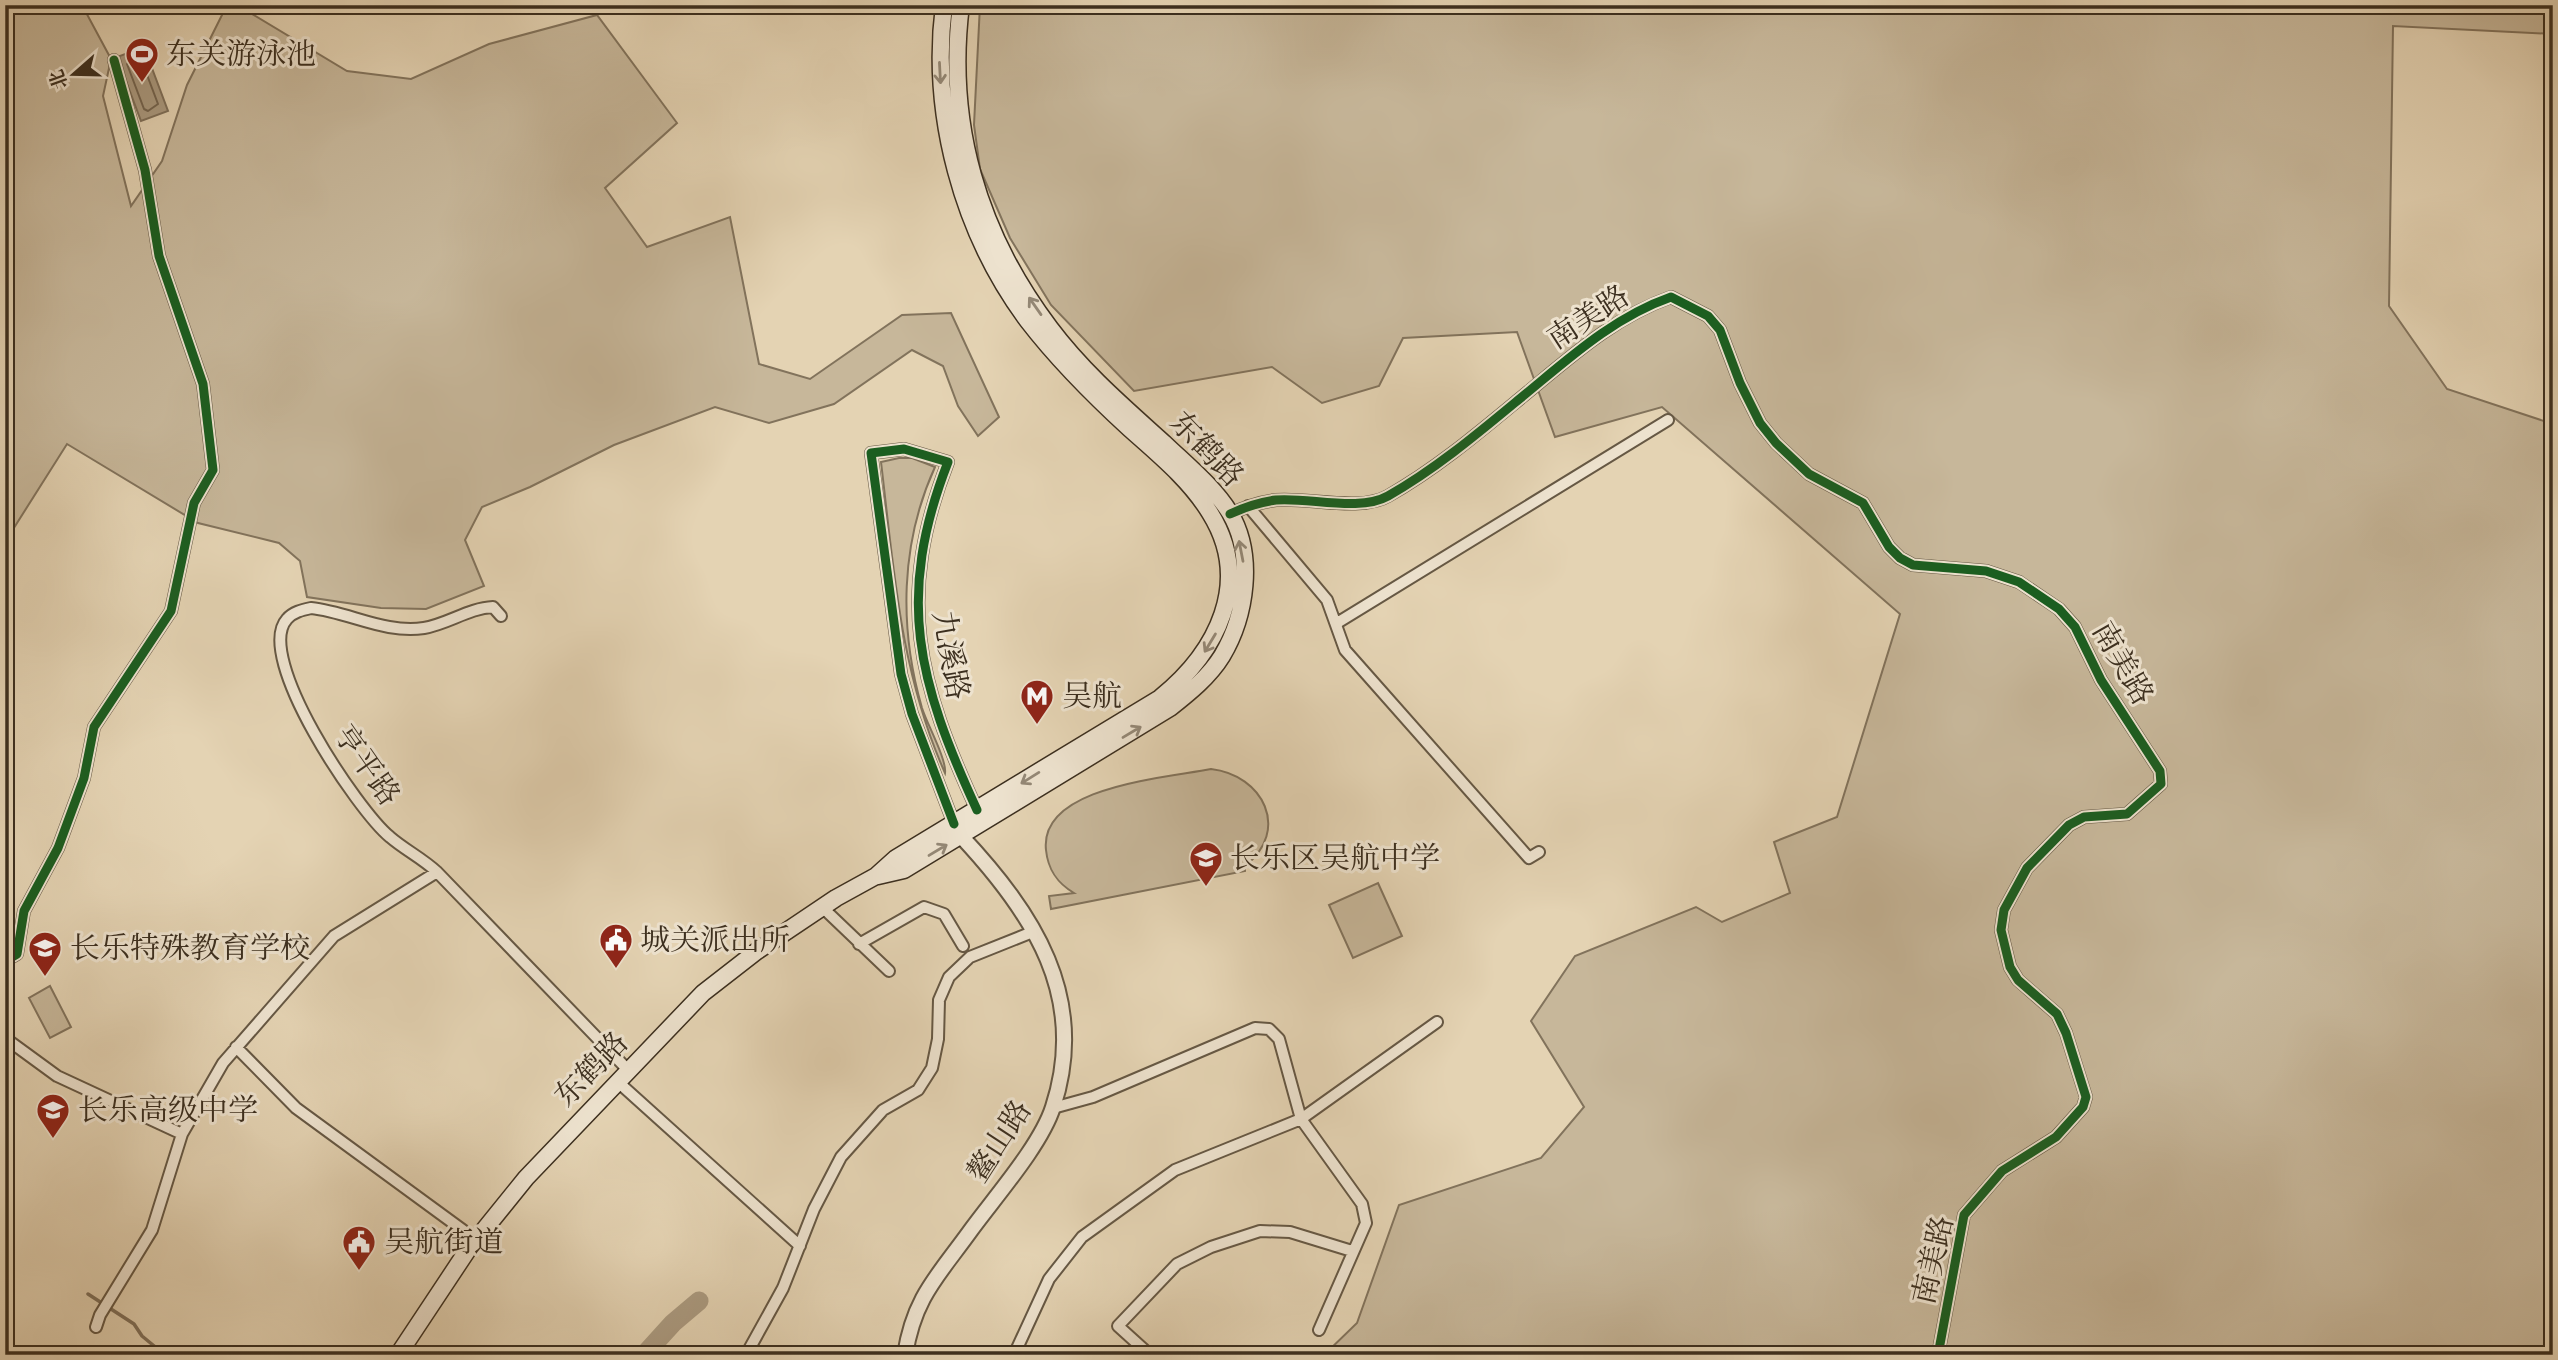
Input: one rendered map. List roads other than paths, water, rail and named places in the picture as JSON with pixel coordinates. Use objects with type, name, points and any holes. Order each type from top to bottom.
[{"type":"main road","name":"东鹤路","points":[[944,5],[939,67],[943,108],[960,187],[983,243],[1014,300],[1042,338],[1096,396],[1161,456],[1211,513],[1227,559],[1229,586],[1222,622],[1206,650],[1182,680],[1137,713],[977,810],[957,830]]},
{"type":"main road","name":"东鹤路","points":[[398,1355],[475,1240],[526,1178],[703,993],[735,966],[822,907],[876,876],[896,858],[957,830],[1170,708],[1199,684],[1222,656],[1233,632],[1244,588],[1242,551],[1230,514],[1210,488],[1090,375],[1050,328],[999,248],[980,204],[964,148],[958,103],[961,5]]},
{"type":"street","points":[[5,961],[18,954],[24,911],[58,848],[84,778],[94,727],[171,611],[194,503],[213,470],[204,384],[159,256],[145,170],[114,60]]},
{"type":"street","name":"南美路","points":[[1230,514],[1248,506],[1276,500],[1358,502],[1385,498],[1438,464],[1581,346],[1653,304],[1671,298],[1708,316],[1720,330],[1745,393],[1760,423],[1776,443],[1809,474],[1863,503],[1889,547],[1900,558],[1913,565],[1986,570],[2019,582],[2059,609],[2075,627],[2101,680],[2160,771],[2161,784],[2127,814],[2084,817],[2069,825],[2027,867],[2004,909],[2001,930],[2010,967],[2018,980],[2057,1014],[2066,1033],[2086,1097],[2083,1107],[2056,1137],[2002,1171],[1964,1215],[1938,1355]]},
{"type":"street","points":[[1337,623],[1668,420]]},
{"type":"street","name":"九溪路","points":[[957,830],[912,713],[901,674],[871,453],[904,449],[948,462],[926,521],[920,557],[916,590],[919,642],[935,713],[977,810]]},
{"type":"street","points":[[1248,506],[1327,600],[1345,650],[1529,858],[1539,852]]},
{"type":"street","name":"亨平路","points":[[501,616],[493,607],[482,607],[424,628],[401,628],[311,608],[296,612],[286,620],[281,630],[279,646],[301,707],[324,751],[389,836],[418,854],[437,872],[623,1076],[800,1246]]},
{"type":"street","name":"鳌山路","points":[[905,1355],[910,1322],[925,1290],[1034,1142],[1053,1108],[1063,1059],[1060,993],[1050,962],[1035,931],[1000,881],[957,830]]},
{"type":"street","points":[[96,1327],[100,1315],[152,1230],[182,1134],[213,1076],[236,1046],[290,989],[334,936],[437,872]]},
{"type":"street","points":[[822,907],[889,971]]},
{"type":"street","points":[[859,944],[924,907],[944,914],[963,946]]},
{"type":"street","points":[[746,1355],[783,1288],[841,1157],[883,1110],[918,1090],[932,1068],[938,1039],[939,1000],[949,977],[970,957],[1035,931]]},
{"type":"street","points":[[1014,1355],[1049,1279],[1082,1237],[1175,1170],[1301,1119],[1437,1022]]},
{"type":"street","points":[[1053,1108],[1093,1097],[1255,1028],[1269,1029],[1279,1039],[1301,1119],[1362,1204],[1366,1223],[1320,1330]]},
{"type":"street","points":[[5,1038],[57,1076],[182,1134]]},
{"type":"street","points":[[236,1046],[296,1108],[475,1240]]},
{"type":"street","points":[[1150,1355],[1118,1326],[1177,1264],[1204,1250],[1260,1231],[1290,1232],[1352,1251]]},
{"type":"water","name":"东关游泳池","points":[[144,47],[168,111],[141,121],[117,57]]},
{"type":"waterway","points":[[88,1294],[134,1324],[142,1336],[165,1355]]},
{"type":"waterway","points":[[644,1355],[673,1323],[699,1301]]},
{"type":"waterway","points":[[213,1355],[216,1350],[225,1347],[256,1355]]},
{"type":"place","name":"东关游泳池","points":[[142,84]]},
{"type":"place","name":"吴航","points":[[1037,726]]},
{"type":"place","name":"长乐区吴航中学","points":[[1206,888]]},
{"type":"place","name":"城关派出所","points":[[616,970]]},
{"type":"place","name":"长乐特殊教育学校","points":[[45,978]]},
{"type":"place","name":"长乐高级中学","points":[[53,1140]]},
{"type":"place","name":"吴航街道","points":[[359,1272]]}]
